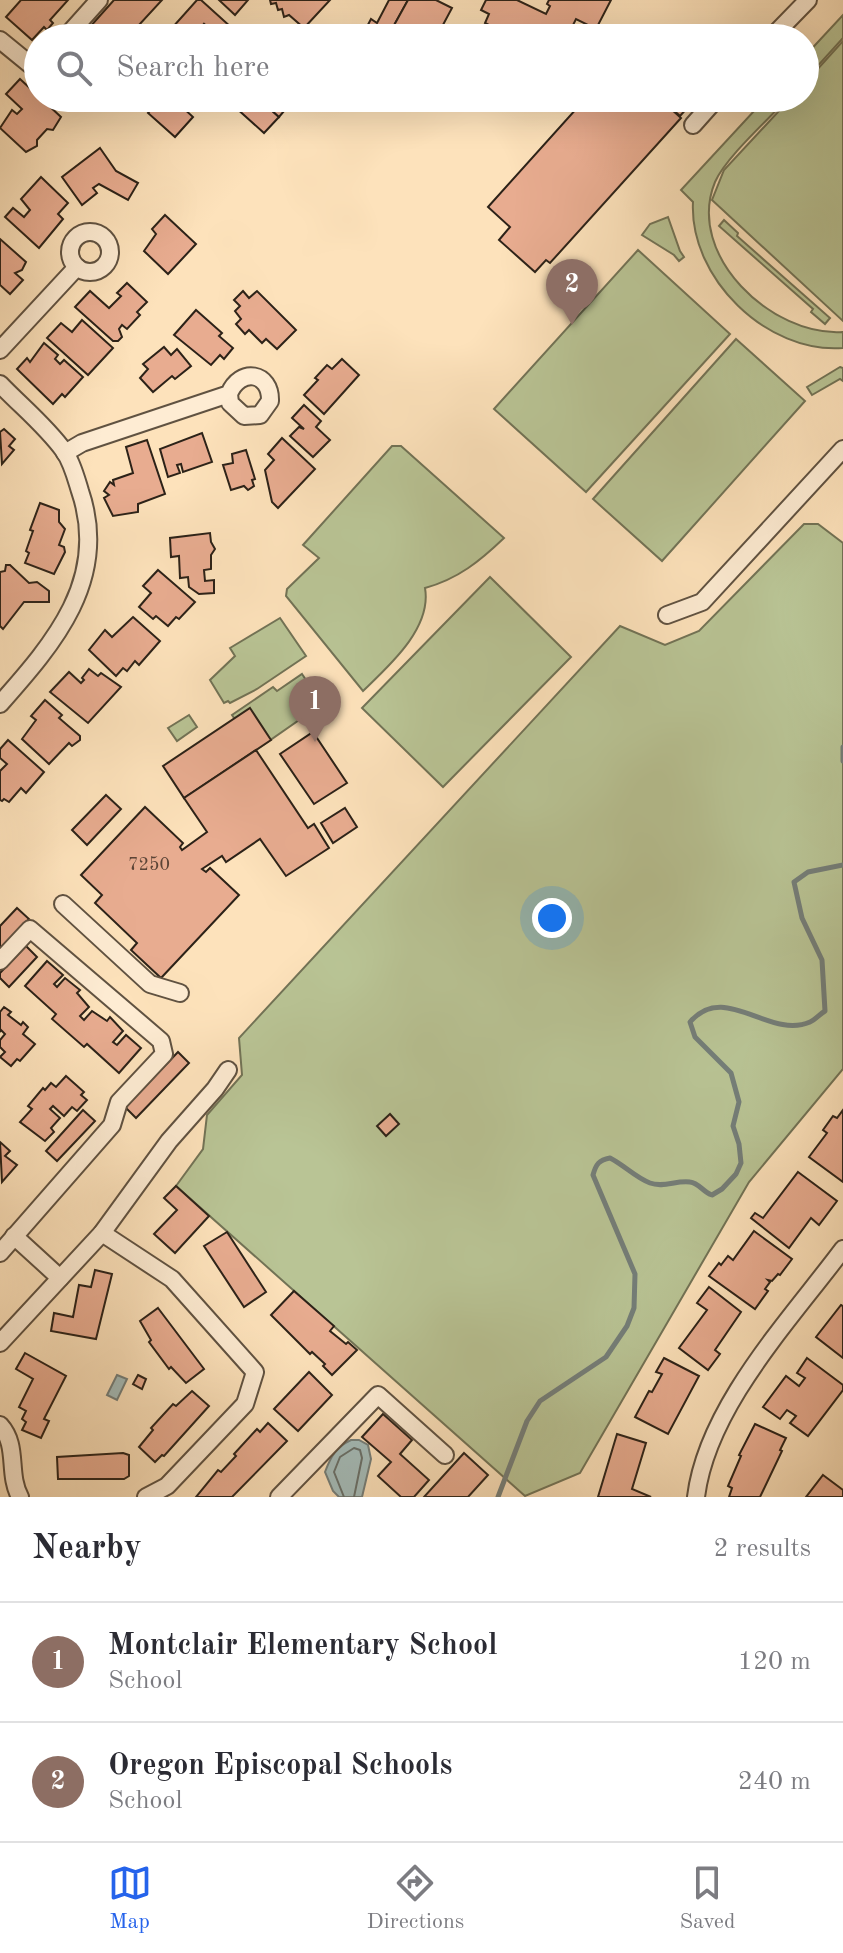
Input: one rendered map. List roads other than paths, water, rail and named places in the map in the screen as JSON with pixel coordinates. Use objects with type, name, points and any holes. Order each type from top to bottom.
[{"type":"street","points":[[78,24],[99,0]]},
{"type":"street","points":[[785,24],[808,0]]},
{"type":"street","points":[[0,40],[24,59]]},
{"type":"street","points":[[693,125],[705,112]]},
{"type":"street","points":[[0,350],[77,267]]},
{"type":"street","points":[[0,384],[65,453],[84,503],[88,557],[76,600],[61,631],[0,704]]},
{"type":"street","points":[[65,453],[82,443],[229,394]]},
{"type":"street","points":[[667,615],[702,602],[843,449]]},
{"type":"street","points":[[63,904],[150,984],[180,993]]},
{"type":"street","points":[[0,961],[30,929],[161,1041],[164,1054],[119,1102],[112,1125],[0,1253]]},
{"type":"street","points":[[0,1343],[102,1233],[169,1141],[228,1070]]},
{"type":"street","points":[[102,1233],[172,1279],[255,1372],[245,1404],[167,1486],[146,1497]]},
{"type":"street","points":[[14,1236],[60,1278]]},
{"type":"street","points":[[696,1497],[710,1444],[733,1395],[843,1249]]},
{"type":"street","points":[[279,1497],[378,1395],[445,1455]]},
{"type":"street","points":[[0,1425],[11,1439],[12,1482],[20,1497]]},
{"type":"water","points":[[117,1375],[127,1379],[117,1400],[107,1395]]},
{"type":"water","points":[[351,1440],[368,1445],[371,1459],[362,1497],[339,1497],[325,1472],[335,1453]]},
{"type":"waterway","points":[[843,747],[843,761]]},
{"type":"waterway","points":[[498,1497],[527,1421],[540,1401],[606,1357],[627,1326],[634,1308],[635,1274],[593,1175],[597,1165],[610,1158],[650,1183],[690,1182],[712,1195],[736,1174],[741,1163],[733,1126],[739,1102],[731,1073],[695,1037],[690,1022],[704,1011],[718,1007],[779,1024],[795,1025],[810,1022],[825,1011],[822,960],[802,918],[794,882],[808,872],[843,865]]},
{"type":"place","name":"Oregon Episcopal Schools","points":[[572,325]]},
{"type":"place","name":"Montclair Elementary School","points":[[315,742]]}]
